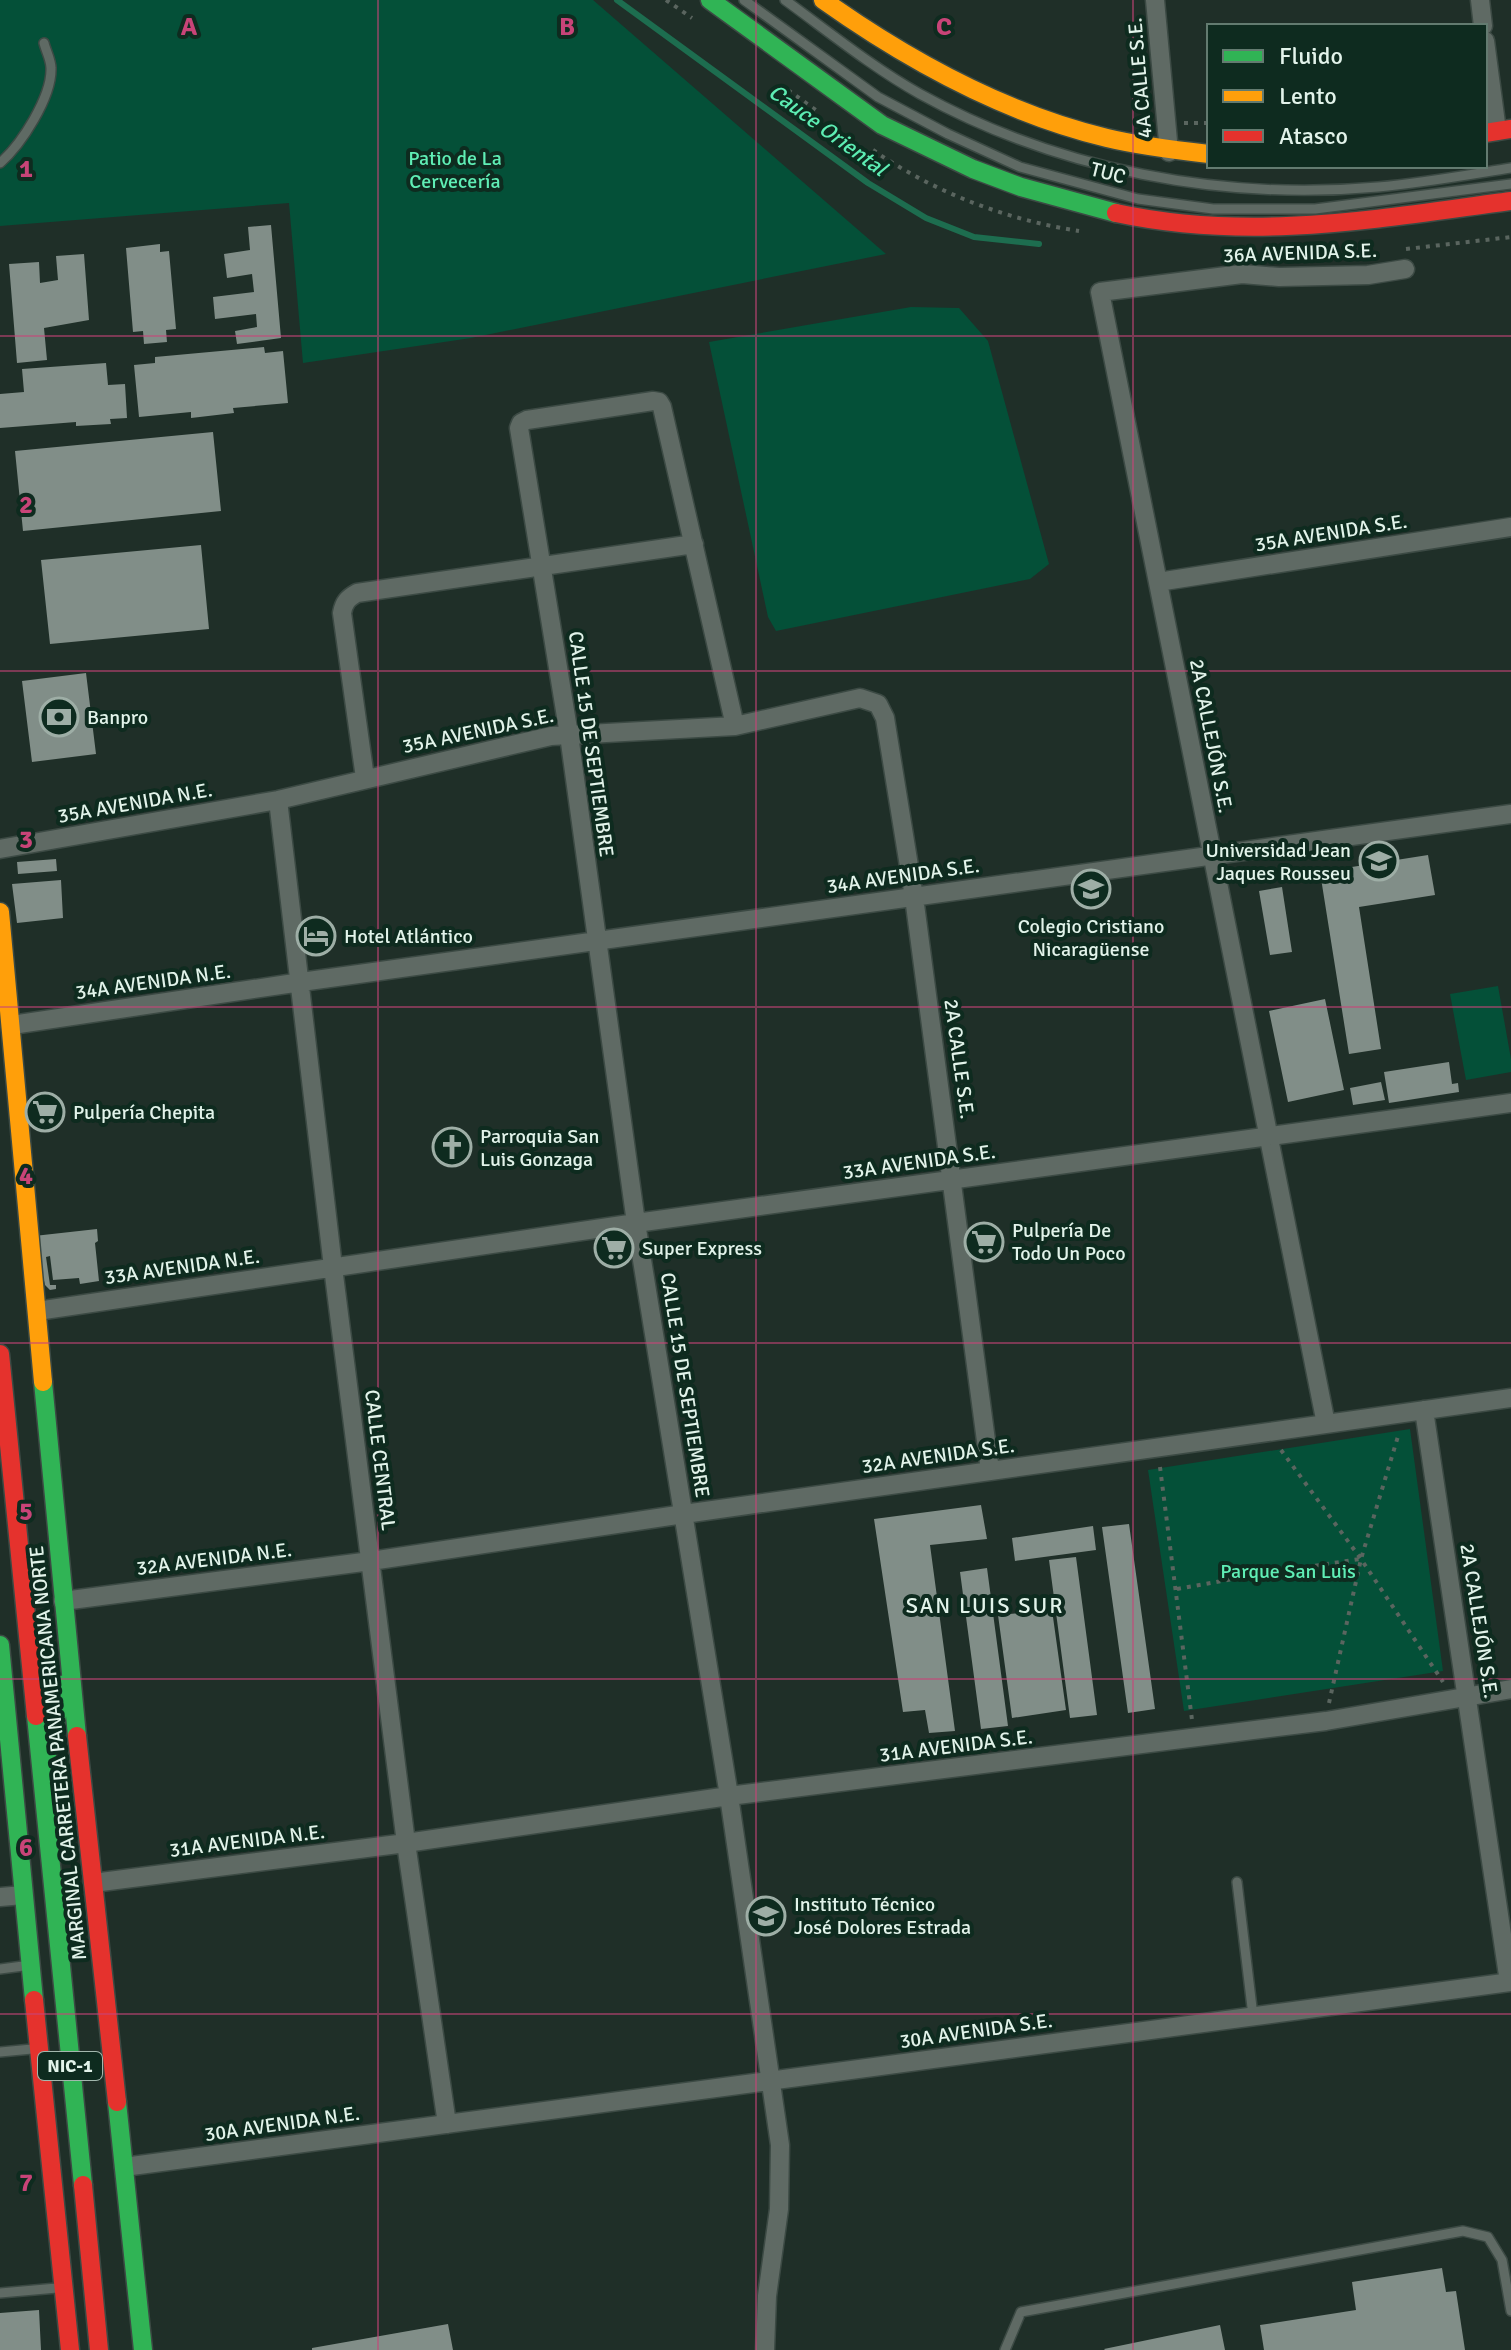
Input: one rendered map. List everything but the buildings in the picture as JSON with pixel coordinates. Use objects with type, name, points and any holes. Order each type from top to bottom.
[{"type":"main road","points":[[710,0],[879,124],[969,167],[1035,191],[1124,215],[1269,228],[1348,223],[1511,201]]},
{"type":"main road","points":[[831,3],[905,54],[956,83],[1067,127],[1169,152],[1207,154]]},
{"type":"main road","name":"MARGINAL CARRETERA PANAMERICANA NORTE","points":[[0,912],[63,1601],[143,2350]]},
{"type":"main road","name":"NIC-1","points":[[0,1354],[99,2350]]},
{"type":"main road","name":"NIC-1","points":[[0,1645],[70,2350]]},
{"type":"main road","points":[[41,1781],[70,1666]]},
{"type":"street","name":"4A CALLE S.E.","points":[[1155,0],[1169,152]]},
{"type":"street","points":[[1480,0],[1483,24]]},
{"type":"street","points":[[1487,55],[1498,131]]},
{"type":"street","name":"36A AVENIDA S.E.","points":[[1100,292],[1242,274],[1279,277],[1368,275],[1405,269]]},
{"type":"street","name":"2A CALLEJÓN S.E.","points":[[1100,292],[1326,1424]]},
{"type":"street","name":"CALLE 15 DE SEPTIEMBRE","points":[[694,544],[659,402],[521,423],[519,428],[569,735],[636,1223],[729,1796],[780,2145],[779,2209],[767,2296],[765,2350]]},
{"type":"street","name":"35A AVENIDA S.E.","points":[[1158,582],[1511,527]]},
{"type":"street","points":[[365,778],[342,613],[348,598],[357,593],[694,544],[735,726]]},
{"type":"street","name":"35A AVENIDA S.E.","points":[[278,800],[551,736],[735,726],[860,698],[878,704]]},
{"type":"street","name":"2A CALLE S.E.","points":[[878,704],[885,718],[914,897],[990,1471]]},
{"type":"street","name":"35A AVENIDA N.E.","points":[[0,849],[278,800]]},
{"type":"street","name":"CALLE CENTRAL","points":[[278,800],[406,1843],[447,2124]]},
{"type":"street","name":"34A AVENIDA S.E.","points":[[301,982],[1511,814]]},
{"type":"street","name":"34A AVENIDA N.E.","points":[[12,1025],[301,982]]},
{"type":"street","name":"33A AVENIDA S.E.","points":[[333,1267],[1511,1103]]},
{"type":"street","name":"33A AVENIDA N.E.","points":[[37,1311],[333,1267]]},
{"type":"street","name":"32A AVENIDA S.E.","points":[[371,1561],[1511,1398]]},
{"type":"street","name":"2A CALLEJÓN S.E.","points":[[1415,1411],[1510,1982]]},
{"type":"street","name":"32A AVENIDA N.E.","points":[[63,1601],[371,1561]]},
{"type":"street","name":"31A AVENIDA S.E.","points":[[406,1843],[729,1796],[1326,1721],[1511,1689]]},
{"type":"street","name":"31A AVENIDA N.E.","points":[[93,1883],[406,1843]]},
{"type":"street","points":[[0,1897],[23,1895]]},
{"type":"street","name":"30A AVENIDA S.E.","points":[[447,2124],[1510,1982]]},
{"type":"street","name":"30A AVENIDA N.E.","points":[[124,2167],[447,2124]]},
{"type":"lane","name":"TUC","points":[[744,0],[878,97],[948,134],[1020,167],[1138,199],[1213,209],[1315,209],[1511,184]]},
{"type":"lane","name":"TUC","points":[[785,0],[918,93],[1014,138],[1072,157],[1185,182],[1308,190],[1379,187],[1511,168]]},
{"type":"lane","points":[[0,163],[27,131],[44,98],[51,68],[44,43]]},
{"type":"lane","points":[[1237,1882],[1253,2016]]},
{"type":"lane","points":[[0,1969],[30,1966]]},
{"type":"lane","points":[[0,2052],[39,2048]]},
{"type":"lane","points":[[1005,2350],[1021,2312],[1463,2231],[1488,2237],[1502,2260],[1511,2311]]},
{"type":"lane","points":[[0,2293],[92,2284]]},
{"type":"path","points":[[1165,121],[1207,123]]},
{"type":"path","points":[[1326,1721],[1361,1559],[1415,1411]]},
{"type":"path","points":[[1268,1432],[1461,1697]]},
{"type":"path","points":[[1157,1447],[1194,1739]]},
{"type":"path","points":[[1177,1589],[1361,1559]]},
{"type":"green space","name":"Patio de La Cervecería","points":[[0,0],[593,0],[886,254],[471,338],[303,363],[289,203],[0,226]]},
{"type":"green space","points":[[911,307],[959,308],[988,341],[1049,564],[1030,579],[776,631],[768,617],[709,342]]},
{"type":"green space","points":[[1498,986],[1511,1072],[1466,1080],[1450,994]]},
{"type":"green space","name":"Parque San Luis","points":[[1410,1429],[1443,1671],[1184,1711],[1148,1470]]},
{"type":"waterway","name":"Cauce Oriental","points":[[617,0],[868,183],[926,218],[974,237],[1039,244]]},
{"type":"traffic: fast","points":[[710,0],[882,125],[973,169],[1021,187],[1116,213]]},
{"type":"traffic: fast","points":[[43,1382],[77,1736]]},
{"type":"traffic: fast","points":[[0,1645],[34,2000]]},
{"type":"traffic: fast","points":[[45,1762],[65,1684]]},
{"type":"traffic: fast","points":[[36,1716],[83,2185]]},
{"type":"traffic: fast","points":[[117,2102],[143,2350]]},
{"type":"traffic: slow","points":[[823,0],[923,64],[1031,114],[1119,141],[1207,154]]},
{"type":"traffic: slow","points":[[0,912],[43,1382]]},
{"type":"traffic: jam","points":[[1487,133],[1511,129]]},
{"type":"traffic: jam","points":[[1116,213],[1166,222],[1265,227],[1362,220],[1511,201]]},
{"type":"traffic: jam","points":[[0,1354],[36,1716]]},
{"type":"traffic: jam","points":[[77,1736],[117,2102]]},
{"type":"traffic: jam","points":[[34,2000],[70,2350]]},
{"type":"traffic: jam","points":[[83,2185],[99,2350]]},
{"type":"place","name":"Banpro","points":[[59,717]]},
{"type":"place","name":"Universidad Jean Jaques Rousseu","points":[[1379,861]]},
{"type":"place","name":"Colegio Cristiano Nicaragüense","points":[[1091,889]]},
{"type":"place","name":"Hotel Atlántico","points":[[316,936]]},
{"type":"place","name":"Pulpería Chepita","points":[[45,1112]]},
{"type":"place","name":"Parroquia San Luis Gonzaga","points":[[452,1147]]},
{"type":"place","name":"Pulpería De Todo Un Poco","points":[[984,1242]]},
{"type":"place","name":"Super Express","points":[[614,1248]]},
{"type":"place","name":"Instituto Técnico José Dolores Estrada","points":[[766,1916]]},
{"type":"district","name":"SAN LUIS SUR","points":[[985,1605]]}]
